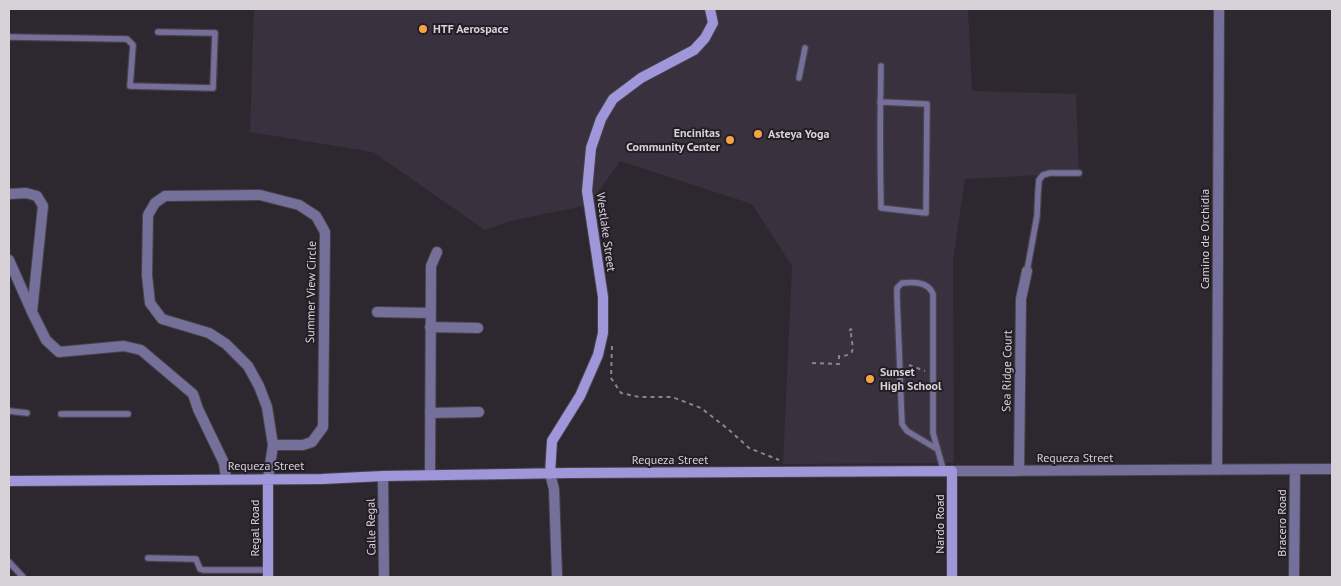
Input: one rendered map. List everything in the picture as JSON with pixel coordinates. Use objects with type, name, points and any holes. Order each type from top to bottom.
[{"type":"street","name":"Westlake Street","points":[[550,474],[552,441],[580,396],[598,355],[602,332],[603,296],[587,191],[591,148],[601,119],[613,99],[641,78],[694,50],[705,38],[713,23],[710,9]]},
{"type":"street","name":"Camino de Orchidia","points":[[1217,470],[1219,9]]},
{"type":"street","points":[[9,194],[26,193],[37,196],[43,206],[32,312]]},
{"type":"street","name":"Summer View Circle","points":[[268,479],[273,444],[266,407],[259,386],[248,366],[226,344],[209,334],[162,319],[150,303],[147,275],[148,215],[155,203],[165,196],[260,195],[299,205],[316,216],[325,232],[323,427],[312,442],[304,445],[273,444]]},
{"type":"street","points":[[430,475],[431,266],[437,252]]},
{"type":"street","points":[[9,260],[46,340],[59,352],[124,346],[141,350],[193,394],[198,409],[224,463],[226,479]]},
{"type":"street","name":"Sea Ridge Court","points":[[1019,471],[1021,299],[1027,271]]},
{"type":"street","points":[[377,312],[430,313]]},
{"type":"street","points":[[430,327],[478,328]]},
{"type":"street","points":[[430,413],[478,412]]},
{"type":"street","name":"Bracero Road","points":[[1294,577],[1295,469]]},
{"type":"street","name":"Requeza Street","points":[[9,481],[268,479],[430,475],[1332,469]]},
{"type":"street","name":"Nardo Road","points":[[948,472],[952,577]]},
{"type":"street","points":[[550,474],[554,489],[557,576]]},
{"type":"street","name":"Calle Regal","points":[[383,476],[384,577]]},
{"type":"street","name":"Regal Road","points":[[268,479],[268,574]]},
{"type":"lane","points":[[9,37],[127,39],[133,45],[130,86],[213,88],[215,33],[158,32]]},
{"type":"lane","points":[[799,78],[805,48]]},
{"type":"lane","points":[[880,102],[928,104],[926,214],[881,208],[880,146],[880,102],[881,66]]},
{"type":"lane","points":[[1027,271],[1037,216],[1040,180],[1043,175],[1050,173],[1079,173]]},
{"type":"lane","points":[[937,448],[907,431],[902,424],[896,297],[897,288],[902,283],[914,282],[924,284],[931,289],[933,294],[933,426],[937,448],[948,472]]},
{"type":"lane","points":[[9,411],[27,413]]},
{"type":"lane","points":[[61,414],[128,414]]},
{"type":"lane","points":[[148,558],[196,558],[200,569],[203,570],[268,574]]},
{"type":"lane","points":[[9,562],[24,577]]},
{"type":"path","points":[[812,363],[839,364],[839,356],[847,356],[852,353],[851,334]]},
{"type":"path","points":[[612,339],[612,378],[621,393],[639,397],[672,397],[701,408],[749,448],[776,460],[784,461]]},
{"type":"path","points":[[899,360],[933,375]]},
{"type":"shaded area","points":[[254,9],[968,9],[972,91],[1076,94],[1079,173],[965,179],[953,260],[954,463],[783,464],[792,266],[752,204],[620,161],[589,205],[510,221],[485,230],[373,152],[250,132]]},
{"type":"place","name":"HTF Aerospace","points":[[423,29]]},
{"type":"place","name":"Asteya Yoga","points":[[758,134]]},
{"type":"place","name":"Encinitas Community Center","points":[[730,140]]},
{"type":"place","name":"Sunset High School","points":[[870,379]]}]
